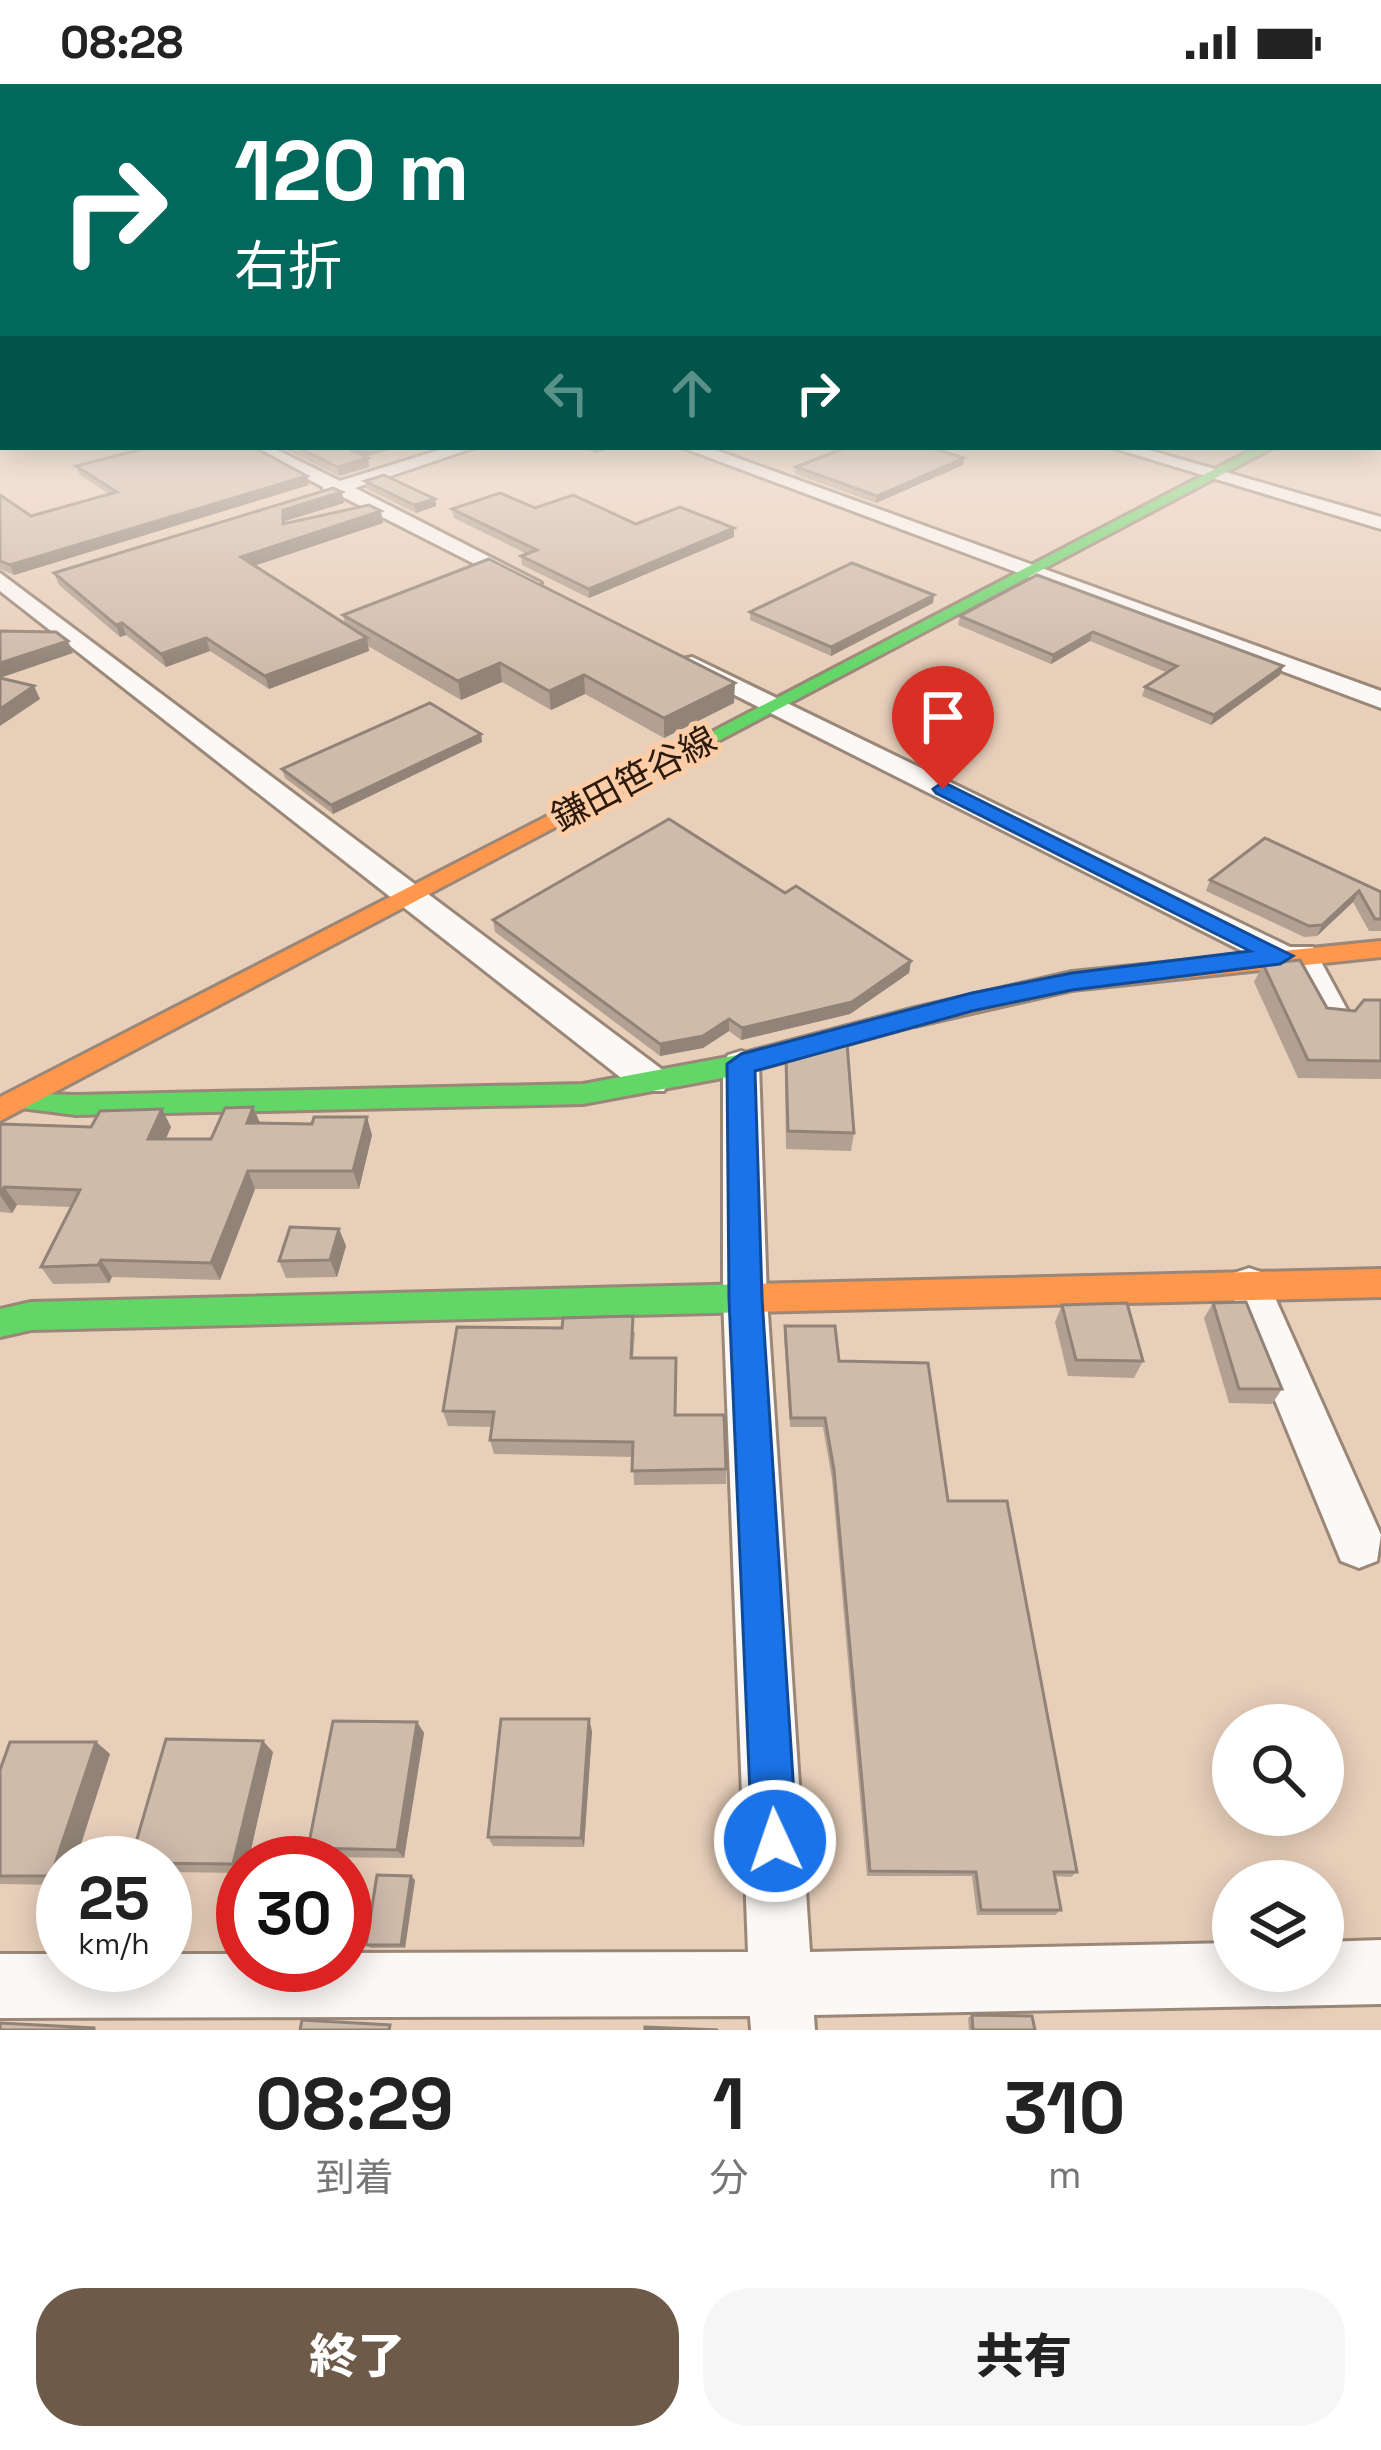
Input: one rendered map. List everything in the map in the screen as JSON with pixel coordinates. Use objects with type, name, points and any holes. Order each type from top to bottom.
[{"type":"street","points":[[323,488],[374,505],[564,600]]},
{"type":"street","points":[[327,490],[334,488]]},
{"type":"street","points":[[800,488],[1381,700]]},
{"type":"street","name":"鎌田笹谷線","points":[[7,1103],[1191,488]]},
{"type":"street","points":[[1260,488],[1381,523]]},
{"type":"street","points":[[335,516],[374,505]]},
{"type":"street","points":[[11,586],[651,1081]]},
{"type":"street","points":[[669,652],[1291,956],[1333,1015]]},
{"type":"street","points":[[7,1103],[583,1094],[741,1064],[1012,994],[1291,956],[1381,949]]},
{"type":"street","points":[[741,1064],[745,1298],[782,2007]]},
{"type":"street","points":[[0,1324],[31,1316],[1381,1282]]},
{"type":"street","points":[[1249,1286],[1359,1543]]},
{"type":"street","points":[[0,1986],[782,2007],[1381,1972]]},
{"type":"building","points":[[110,488],[268,488],[10,565],[0,561],[0,495],[31,516],[117,492]]},
{"type":"building","points":[[333,488],[342,492],[283,510],[283,524],[369,505],[381,511],[241,557],[367,638],[265,676],[206,638],[161,654],[122,623],[116,625],[54,573]]},
{"type":"building","points":[[379,488],[411,488],[435,499],[414,505]]},
{"type":"building","points":[[854,488],[896,488],[877,496]]},
{"type":"building","points":[[500,493],[535,508],[573,495],[636,524],[680,507],[734,528],[589,589],[521,556],[537,550],[452,509]]},
{"type":"building","points":[[489,559],[735,683],[664,718],[584,675],[549,691],[500,663],[458,681],[343,615]]},
{"type":"building","points":[[852,563],[934,595],[831,647],[750,612]]},
{"type":"building","points":[[1037,575],[1283,666],[1214,715],[1145,687],[1177,666],[1093,632],[1053,655],[960,616]]},
{"type":"building","points":[[0,631],[56,632],[68,641],[0,663]]},
{"type":"building","points":[[0,678],[34,686],[0,709]]},
{"type":"building","points":[[430,703],[481,734],[331,805],[282,769]]},
{"type":"building","points":[[669,819],[785,893],[796,886],[911,961],[852,1002],[742,1028],[729,1019],[703,1036],[660,1044],[493,920]]},
{"type":"building","points":[[1265,838],[1381,892],[1381,919],[1375,919],[1359,891],[1322,925],[1309,926],[1210,880]]},
{"type":"building","points":[[1300,960],[1327,1008],[1355,1011],[1364,1000],[1381,1000],[1381,1061],[1308,1060],[1263,964]]},
{"type":"building","points":[[847,1043],[854,1133],[788,1131],[786,1058]]},
{"type":"building","points":[[253,1107],[247,1123],[312,1124],[314,1117],[367,1117],[353,1171],[248,1171],[211,1263],[101,1260],[98,1265],[41,1267],[80,1190],[4,1187],[0,1195],[0,1124],[91,1127],[100,1111],[162,1109],[148,1139],[211,1139],[225,1108]]},
{"type":"building","points":[[290,1227],[339,1229],[330,1260],[279,1261]]},
{"type":"building","points":[[1246,1302],[1282,1389],[1239,1389],[1213,1303]]},
{"type":"building","points":[[1127,1303],[1143,1361],[1076,1360],[1062,1305]]},
{"type":"building","points":[[633,1316],[631,1358],[676,1358],[675,1415],[724,1415],[726,1469],[632,1471],[633,1442],[490,1440],[494,1412],[443,1411],[457,1327],[562,1328],[563,1318]]},
{"type":"building","points":[[785,1326],[835,1326],[839,1361],[928,1363],[948,1501],[1007,1501],[1077,1872],[1054,1872],[1061,1910],[981,1910],[976,1872],[870,1871],[834,1470],[825,1418],[791,1418]]},
{"type":"building","points":[[501,1719],[589,1719],[581,1838],[488,1837]]},
{"type":"building","points":[[333,1721],[417,1722],[397,1850],[372,1849],[372,1836],[310,1836]]},
{"type":"building","points":[[166,1739],[263,1741],[240,1836],[216,1836],[216,1864],[192,1864],[192,1836],[138,1836]]},
{"type":"building","points":[[10,1742],[96,1742],[64,1836],[36,1836],[36,1876],[0,1876],[0,1770]]},
{"type":"building","points":[[377,1875],[411,1876],[401,1945],[372,1945]]},
{"type":"building","points":[[972,2015],[1032,2016],[1035,2030],[973,2030]]},
{"type":"building","points":[[302,2020],[390,2025],[389,2030],[300,2030]]},
{"type":"building","points":[[0,2023],[94,2028],[94,2030],[0,2030]]},
{"type":"building","points":[[645,2027],[718,2030],[645,2030]]},
{"type":"traffic: fast","points":[[645,772],[1189,488]]},
{"type":"traffic: fast","points":[[23,1100],[76,1105],[583,1094],[733,1066],[915,1017]]},
{"type":"traffic: fast","points":[[0,1323],[31,1316],[753,1298]]},
{"type":"traffic: slow","points":[[0,1110],[645,772]]},
{"type":"traffic: slow","points":[[915,1017],[1072,981],[1381,949]]},
{"type":"traffic: slow","points":[[753,1298],[1381,1283]]},
{"type":"route","points":[[775,1841],[750,1317],[745,1298],[741,1064],[972,1002],[1072,982],[1280,956],[943,789]]}]
